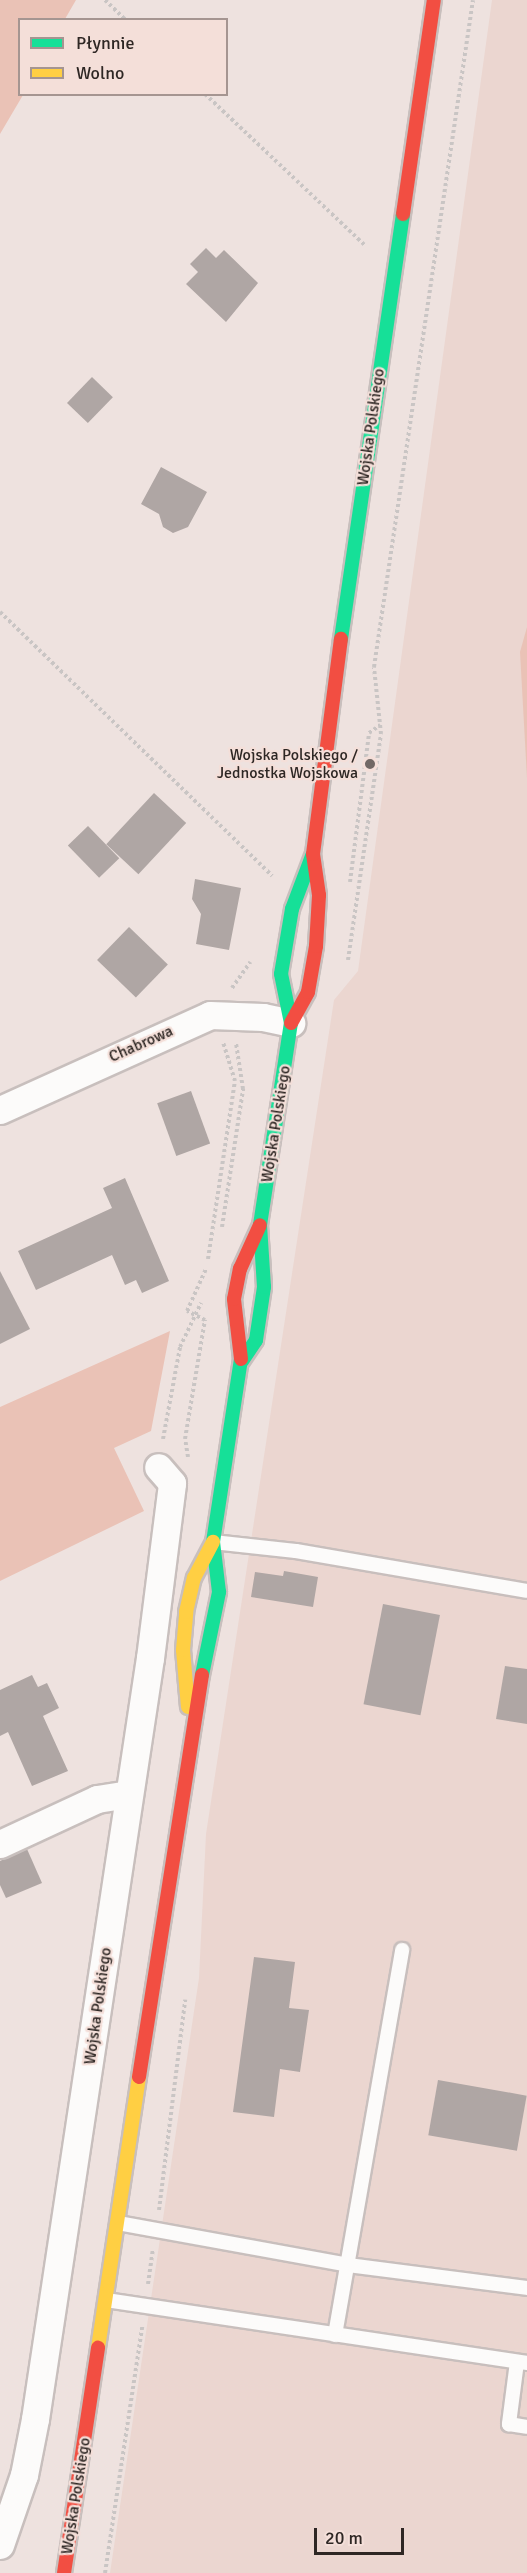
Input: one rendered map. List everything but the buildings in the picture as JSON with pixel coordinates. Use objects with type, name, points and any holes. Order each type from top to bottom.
[{"type":"main road","name":"Wojska Polskiego","points":[[291,1023],[281,974],[292,909],[313,854],[434,0]]},
{"type":"main road","name":"Wojska Polskiego","points":[[242,1362],[256,1340],[264,1287],[260,1225],[291,1023],[308,992],[316,946],[319,895],[313,854]]},
{"type":"main road","name":"Wojska Polskiego","points":[[64,2573],[189,1742],[219,1592],[213,1542],[242,1362],[234,1299],[240,1269],[260,1225]]},
{"type":"main road","name":"Wojska Polskiego","points":[[189,1742],[184,1628],[194,1578],[213,1542]]},
{"type":"street","name":"Chabrowa","points":[[0,1110],[210,1015],[263,1017],[291,1023]]},
{"type":"street","name":"Wojska Polskiego","points":[[0,2546],[24,2475],[35,2419],[129,1794],[172,1483],[158,1467]]},
{"type":"street","points":[[0,1844],[97,1799],[129,1794]]},
{"type":"lane","points":[[213,1542],[296,1551],[527,1591]]},
{"type":"lane","points":[[336,2335],[402,1950]]},
{"type":"lane","points":[[118,2223],[348,2265],[527,2288]]},
{"type":"lane","points":[[106,2300],[522,2362],[509,2424],[527,2427]]},
{"type":"path","points":[[105,0],[124,18]]},
{"type":"path","points":[[349,893],[369,733],[380,724],[374,668],[473,0]]},
{"type":"path","points":[[207,96],[373,252],[396,261]]},
{"type":"path","points":[[0,612],[279,884]]},
{"type":"shaded area","points":[[0,0],[76,0],[66,18],[18,18],[18,96],[22,96],[0,134]]},
{"type":"shaded area","points":[[492,0],[527,0],[527,2573],[110,2573],[199,1978],[206,1834],[334,1000],[358,971]]},
{"type":"shaded area","points":[[527,627],[527,778],[520,652]]},
{"type":"shaded area","points":[[170,1331],[151,1431],[114,1448],[144,1511],[0,1581],[0,1407]]},
{"type":"traffic: fast","points":[[341,639],[403,214]]},
{"type":"traffic: fast","points":[[242,1361],[256,1340],[264,1287],[260,1225],[291,1023],[281,974],[292,909],[312,856]]},
{"type":"traffic: fast","points":[[202,1675],[219,1592],[213,1542],[241,1359]]},
{"type":"traffic: slow","points":[[188,1707],[183,1650],[186,1612],[194,1578],[213,1542]]},
{"type":"traffic: slow","points":[[98,2348],[139,2077]]},
{"type":"traffic: jam","points":[[403,214],[434,0]]},
{"type":"traffic: jam","points":[[291,1023],[308,992],[316,946],[319,895],[313,854],[341,639]]},
{"type":"traffic: jam","points":[[241,1359],[234,1299],[240,1269],[260,1225]]},
{"type":"traffic: jam","points":[[139,2077],[202,1675]]},
{"type":"traffic: jam","points":[[64,2573],[98,2348]]},
{"type":"place","name":"Wojska Polskiego / Jednostka Wojskowa","points":[[370,764]]}]
